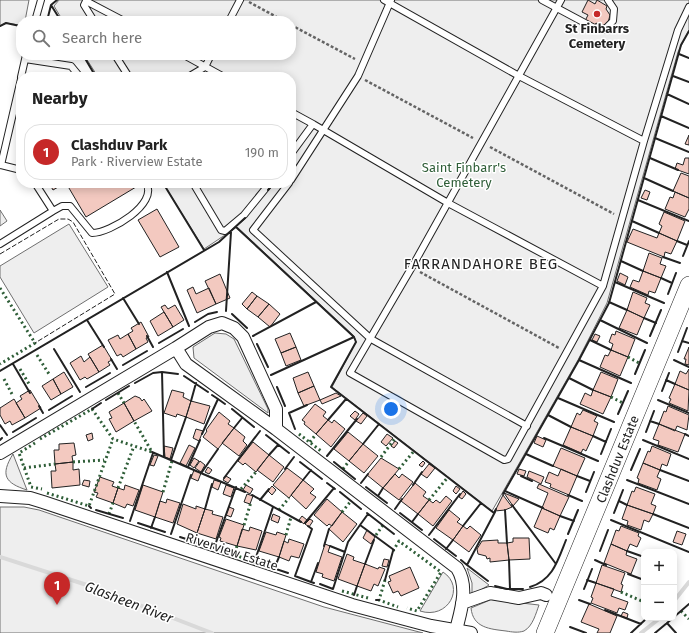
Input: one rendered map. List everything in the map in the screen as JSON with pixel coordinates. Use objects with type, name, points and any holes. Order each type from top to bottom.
[{"type":"street","name":"Clashduv Estate","points":[[545,633],[689,285]]},
{"type":"street","points":[[0,453],[176,348],[208,327],[222,323],[234,328],[243,337],[276,408],[276,429]]},
{"type":"street","points":[[176,348],[186,364],[276,429],[457,568],[461,576],[462,603],[456,630]]},
{"type":"street","name":"Riverview Estate","points":[[0,496],[30,498],[352,605],[431,626],[471,633]]},
{"type":"street","points":[[462,603],[490,593],[519,598],[540,593],[546,595]]},
{"type":"lane","points":[[37,16],[41,0]]},
{"type":"lane","points":[[232,16],[240,0]]},
{"type":"lane","points":[[384,0],[391,2],[519,76],[644,142]]},
{"type":"lane","points":[[542,0],[598,30],[604,30],[613,21],[615,14],[611,3],[608,0]]},
{"type":"lane","points":[[561,0],[412,267],[350,373],[504,460],[508,459],[527,426],[603,286],[678,30],[689,7]]},
{"type":"lane","points":[[91,16],[84,5],[86,1],[114,16]]},
{"type":"lane","points":[[296,172],[364,64],[391,2]]},
{"type":"lane","points":[[22,72],[25,60]]},
{"type":"lane","points":[[41,60],[71,66],[76,72]]},
{"type":"lane","points":[[118,60],[125,72]]},
{"type":"lane","points":[[193,60],[214,72]]},
{"type":"lane","points":[[196,72],[205,67],[208,60]]},
{"type":"lane","points":[[16,100],[1,165],[16,169]]},
{"type":"lane","points":[[296,115],[448,203],[603,286]]},
{"type":"lane","points":[[296,147],[313,124]]},
{"type":"lane","points":[[38,188],[53,211]]},
{"type":"lane","points":[[0,244],[62,206],[70,206],[92,233],[98,233],[128,217],[146,203],[149,191],[148,188]]},
{"type":"lane","points":[[196,188],[221,230],[225,231],[244,215],[266,188]]},
{"type":"lane","points":[[285,188],[253,230],[371,339],[527,426]]},
{"type":"path","points":[[245,0],[275,16]]},
{"type":"path","points":[[296,28],[364,64]]},
{"type":"path","points":[[412,267],[567,353]]},
{"type":"green space","points":[[0,0],[29,0],[26,16],[16,16],[16,25],[6,23],[0,26]]},
{"type":"green space","name":"Saint Finbarr's Cemetery","points":[[59,0],[689,0],[689,30],[678,52],[607,303],[578,360],[492,511],[332,387],[356,342],[354,336],[237,227],[204,249],[166,188],[296,188],[296,72],[95,72],[87,60],[296,60],[296,16],[60,16],[54,6]]},
{"type":"green space","points":[[0,210],[7,221],[0,226]]},
{"type":"green space","points":[[69,224],[108,287],[34,333],[0,277],[0,266]]},
{"type":"green space","points":[[215,333],[226,334],[234,339],[268,409],[268,413],[194,358],[193,347]]},
{"type":"green space","points":[[13,454],[27,490],[9,481],[7,477],[7,468]]},
{"type":"green space","points":[[0,507],[24,507],[39,510],[324,607],[423,633],[0,633]]},
{"type":"green space","points":[[467,568],[489,585],[472,595],[472,583]]},
{"type":"green space","points":[[443,572],[450,578],[453,586],[451,600],[446,607],[439,611],[430,613],[420,611]]},
{"type":"green space","points":[[495,598],[504,601],[539,605],[530,626],[524,631],[515,632],[488,628],[479,624],[472,615],[471,608]]},
{"type":"building","name":"St Finbarrs Cemetery","points":[[588,0],[595,4],[597,0],[607,6],[606,9],[610,15],[608,23],[601,26],[596,23],[593,28],[584,23],[588,15],[582,12]]},
{"type":"building","points":[[689,135],[689,145],[685,144]]},
{"type":"building","points":[[685,158],[689,158],[689,174],[675,169],[677,163],[683,165]]},
{"type":"building","points":[[681,173],[689,176],[689,198],[673,191]]},
{"type":"building","points":[[69,188],[134,188],[86,217]]},
{"type":"building","points":[[645,190],[650,192],[647,200],[641,198]]},
{"type":"building","points":[[675,192],[689,198],[689,209],[685,217],[665,209],[670,197],[673,198]]},
{"type":"building","points":[[157,209],[179,247],[160,257],[138,220]]},
{"type":"building","points":[[664,212],[685,221],[677,241],[659,233],[662,226],[659,224]]},
{"type":"building","points":[[633,229],[657,238],[659,233],[677,241],[671,254],[665,252],[664,257],[627,242]]},
{"type":"building","points":[[649,253],[662,258],[660,264],[666,266],[661,278],[643,271]]},
{"type":"building","points":[[643,271],[661,278],[655,293],[649,291],[648,295],[630,287],[633,280],[639,282]]},
{"type":"building","points":[[620,273],[628,277],[625,285],[617,281]]},
{"type":"building","points":[[220,274],[230,298],[216,304],[205,281]]},
{"type":"building","points":[[193,287],[196,294],[209,288],[216,304],[197,313],[187,290]]},
{"type":"building","points":[[252,292],[257,296],[247,309],[242,304]]},
{"type":"building","points":[[633,292],[647,298],[645,303],[650,305],[644,318],[627,310]]},
{"type":"building","points":[[257,296],[269,304],[258,317],[247,309]]},
{"type":"building","points":[[269,304],[280,314],[270,327],[258,317]]},
{"type":"building","points":[[165,305],[168,309],[175,305],[184,320],[173,327],[161,307]]},
{"type":"building","points":[[627,310],[644,318],[637,335],[619,328]]},
{"type":"building","points":[[164,312],[173,327],[158,336],[150,321]]},
{"type":"building","points":[[141,322],[149,337],[146,338],[148,342],[136,349],[128,334],[133,331],[131,328]]},
{"type":"building","points":[[616,331],[635,339],[628,357],[611,350],[613,344],[609,342],[612,334],[615,335]]},
{"type":"building","points":[[290,333],[296,347],[281,353],[275,339]]},
{"type":"building","points":[[128,334],[136,349],[123,357],[121,354],[117,356],[108,340],[118,335],[120,339]]},
{"type":"building","points":[[595,334],[600,336],[597,342],[592,340]]},
{"type":"building","points":[[103,345],[112,360],[108,362],[110,365],[99,372],[88,354]]},
{"type":"building","points":[[296,347],[301,360],[286,366],[281,353]]},
{"type":"building","points":[[689,347],[689,365],[685,364],[686,359],[684,359]]},
{"type":"building","points":[[611,350],[628,357],[620,376],[600,367],[605,355],[608,356]]},
{"type":"building","points":[[81,356],[84,362],[90,357],[99,372],[87,379],[85,377],[80,380],[70,363]]},
{"type":"building","points":[[689,369],[689,390],[675,384],[680,371],[686,374]]},
{"type":"building","points":[[64,372],[73,387],[61,394],[53,379]]},
{"type":"building","points":[[308,372],[314,386],[298,393],[293,378]]},
{"type":"building","points":[[601,372],[618,379],[611,397],[593,390]]},
{"type":"building","points":[[53,379],[61,394],[51,400],[42,386]]},
{"type":"building","points":[[675,384],[689,390],[688,411],[669,403],[671,399],[669,398]]},
{"type":"building","points":[[314,386],[320,400],[304,406],[298,393]]},
{"type":"building","points":[[30,390],[41,408],[25,418],[16,403],[22,399],[20,396]]},
{"type":"building","points":[[172,390],[184,393],[183,397],[191,401],[186,417],[177,414],[176,417],[164,413]]},
{"type":"building","points":[[593,390],[611,397],[603,414],[580,404],[585,393],[591,396]]},
{"type":"building","points":[[336,393],[341,396],[322,404],[320,400]]},
{"type":"building","points":[[135,396],[140,398],[142,401],[144,399],[152,411],[134,421],[124,403]]},
{"type":"building","points":[[14,399],[25,418],[12,425],[10,421],[5,424],[0,415],[0,408]]},
{"type":"building","points":[[191,401],[210,406],[204,424],[186,417]]},
{"type":"building","points":[[124,403],[134,421],[116,432],[109,419],[112,418],[109,412]]},
{"type":"building","points":[[315,404],[326,412],[323,416],[328,420],[316,434],[304,424],[305,422],[302,420]]},
{"type":"building","points":[[668,406],[689,415],[687,430],[677,426],[675,431],[659,424],[664,411],[666,412]]},
{"type":"building","points":[[583,410],[597,416],[594,421],[598,423],[593,436],[571,427],[577,413],[580,415]]},
{"type":"building","points":[[355,411],[359,414],[355,420],[350,416]]},
{"type":"building","points":[[219,412],[230,421],[228,424],[234,428],[218,449],[203,437],[207,431],[206,430]]},
{"type":"building","points":[[363,413],[367,416],[361,424],[356,421]]},
{"type":"building","points":[[328,420],[332,423],[334,420],[345,429],[331,447],[316,434]]},
{"type":"building","points":[[659,424],[685,434],[678,452],[658,445],[659,441],[653,439]]},
{"type":"building","points":[[571,427],[593,436],[586,451],[583,449],[581,453],[563,445]]},
{"type":"building","points":[[234,428],[245,437],[243,441],[247,445],[239,456],[222,443]]},
{"type":"building","points":[[196,429],[203,431],[199,441],[193,438]]},
{"type":"building","points":[[348,432],[363,444],[349,461],[334,449]]},
{"type":"building","points":[[92,433],[93,439],[88,441],[86,435]]},
{"type":"building","points":[[387,434],[393,438],[386,446],[381,442]]},
{"type":"building","points":[[537,436],[546,440],[543,447],[534,443]]},
{"type":"building","points":[[395,441],[398,443],[394,448],[391,446]]},
{"type":"building","points":[[253,442],[269,455],[256,472],[245,463],[243,465],[238,461]]},
{"type":"building","points":[[74,443],[76,455],[72,456],[73,462],[55,464],[54,450],[59,450],[59,444]]},
{"type":"building","points":[[363,444],[378,456],[364,473],[349,461]]},
{"type":"building","points":[[189,445],[195,448],[186,466],[180,463]]},
{"type":"building","points":[[164,446],[173,448],[170,459],[165,457]]},
{"type":"building","points":[[652,446],[671,454],[667,466],[662,464],[660,470],[643,463]]},
{"type":"building","points":[[561,448],[585,458],[577,476],[553,466]]},
{"type":"building","points":[[154,455],[158,456],[154,466],[150,465]]},
{"type":"building","points":[[269,455],[284,467],[273,482],[257,470]]},
{"type":"building","points":[[194,458],[199,461],[194,468],[190,465]]},
{"type":"building","points":[[381,458],[399,469],[383,488],[367,475]]},
{"type":"building","points":[[200,461],[205,465],[201,472],[195,468]]},
{"type":"building","points":[[423,461],[425,463],[422,467],[419,465]]},
{"type":"building","points":[[73,462],[73,470],[79,469],[80,485],[52,488],[51,471],[56,471],[55,464]]},
{"type":"building","points":[[643,463],[660,470],[657,477],[661,479],[657,490],[638,483],[639,479],[637,478]]},
{"type":"building","points":[[429,464],[435,468],[427,478],[421,474]]},
{"type":"building","points":[[208,467],[212,470],[209,474],[205,472]]},
{"type":"building","points":[[287,468],[303,480],[289,498],[273,485]]},
{"type":"building","points":[[519,469],[526,471],[524,476],[517,474]]},
{"type":"building","points":[[561,469],[577,476],[569,495],[550,487],[551,484],[545,482],[549,472],[558,476]]},
{"type":"building","points":[[194,470],[201,473],[198,481],[191,478]]},
{"type":"building","points":[[529,471],[544,477],[541,484],[527,477]]},
{"type":"building","points":[[395,474],[399,478],[402,474],[413,482],[399,500],[383,488]]},
{"type":"building","points":[[226,476],[231,479],[228,483],[223,480]]},
{"type":"building","points":[[100,477],[114,482],[112,486],[118,488],[113,503],[96,497],[98,493],[94,492]]},
{"type":"building","points":[[84,480],[90,481],[89,487],[82,485]]},
{"type":"building","points":[[214,480],[221,482],[218,490],[212,487]]},
{"type":"building","points":[[303,480],[314,489],[310,493],[316,497],[306,509],[291,495]]},
{"type":"building","points":[[415,483],[426,492],[423,496],[429,500],[418,514],[401,501]]},
{"type":"building","points":[[539,484],[569,497],[560,516],[542,508],[548,493],[537,488]]},
{"type":"building","points":[[125,485],[139,490],[133,506],[127,504],[125,508],[113,503],[118,488],[124,490]]},
{"type":"building","points":[[143,485],[163,492],[155,517],[135,510]]},
{"type":"building","points":[[226,485],[234,488],[231,497],[223,494]]},
{"type":"building","points":[[246,485],[253,489],[250,494],[243,490]]},
{"type":"building","points":[[272,486],[276,490],[272,495],[268,491]]},
{"type":"building","points":[[456,486],[460,489],[456,494],[453,491]]},
{"type":"building","points":[[636,487],[655,494],[651,504],[656,506],[653,514],[627,505],[632,491],[634,492]]},
{"type":"building","points":[[463,491],[466,494],[462,499],[459,497]]},
{"type":"building","points":[[504,493],[519,499],[513,506]]},
{"type":"building","points":[[247,494],[253,496],[250,504],[244,502]]},
{"type":"building","points":[[503,495],[512,507],[505,510],[495,511]]},
{"type":"building","points":[[446,496],[452,501],[433,526],[418,514],[429,500],[433,503],[436,500],[440,503]]},
{"type":"building","points":[[167,499],[180,503],[173,523],[155,517],[160,501],[166,503]]},
{"type":"building","points":[[327,499],[342,512],[332,526],[329,524],[327,526],[314,515]]},
{"type":"building","points":[[183,504],[196,509],[196,506],[205,509],[197,533],[177,524]]},
{"type":"building","points":[[627,505],[653,514],[649,522],[644,520],[641,530],[627,525],[628,521],[622,519]]},
{"type":"building","points":[[229,507],[234,509],[231,517],[226,515]]},
{"type":"building","points":[[542,508],[560,516],[554,530],[550,528],[548,533],[534,527]]},
{"type":"building","points":[[205,509],[213,511],[212,514],[223,517],[216,539],[197,533]]},
{"type":"building","points":[[449,510],[460,519],[457,522],[463,526],[453,540],[436,528]]},
{"type":"building","points":[[342,512],[357,524],[343,542],[329,529]]},
{"type":"building","points":[[273,514],[280,517],[278,523],[271,520]]},
{"type":"building","points":[[302,516],[307,520],[304,524],[299,520]]},
{"type":"building","points":[[226,519],[244,525],[237,546],[220,541],[221,538],[219,537]]},
{"type":"building","points":[[310,519],[313,521],[309,527],[305,524]]},
{"type":"building","points":[[463,526],[467,529],[470,526],[481,535],[469,552],[453,540]]},
{"type":"building","points":[[621,526],[639,533],[638,536],[641,538],[637,547],[630,544],[627,551],[611,544],[616,530],[619,531]]},
{"type":"building","points":[[250,527],[262,531],[256,550],[237,546],[242,529],[249,531]]},
{"type":"building","points":[[367,530],[375,537],[371,544],[363,538]]},
{"type":"building","points":[[677,531],[686,534],[682,545],[673,542]]},
{"type":"building","points":[[266,532],[276,535],[277,532],[286,535],[279,557],[259,551]]},
{"type":"building","points":[[513,538],[529,538],[530,559],[509,560],[507,543],[513,542]]},
{"type":"building","points":[[289,539],[304,544],[299,558],[291,556],[289,561],[279,557],[284,541],[288,543]]},
{"type":"building","points":[[498,540],[498,543],[507,543],[509,560],[490,562],[490,558],[487,559],[486,556],[478,554],[477,549],[482,541]]},
{"type":"building","points":[[325,544],[330,546],[328,552],[342,557],[334,581],[322,577],[323,574],[316,572]]},
{"type":"building","points":[[611,544],[627,551],[626,555],[637,559],[631,574],[604,563]]},
{"type":"building","points":[[347,554],[354,557],[353,560],[365,564],[357,586],[338,579]]},
{"type":"building","points":[[384,559],[389,560],[387,567],[382,566]]},
{"type":"building","points":[[365,564],[378,569],[379,567],[385,569],[378,586],[374,584],[371,591],[357,586]]},
{"type":"building","points":[[602,565],[625,573],[621,584],[623,585],[621,592],[596,583]]},
{"type":"building","points":[[410,567],[419,588],[401,596],[398,591],[393,593],[388,582],[391,581],[389,576]]},
{"type":"building","points":[[596,583],[614,589],[611,596],[628,602],[625,610],[619,608],[617,613],[591,603],[593,598],[591,597]]},
{"type":"building","points":[[589,604],[617,616],[610,633],[597,633],[599,629],[581,622]]},
{"type":"building","points":[[623,612],[628,614],[627,618],[621,616]]},
{"type":"waterway","name":"Glasheen River","points":[[0,557],[90,586],[212,633]]},
{"type":"waterway","name":"Glasheen River","points":[[677,597],[689,582]]},
{"type":"waterway","name":"Glasheen River","points":[[641,633],[656,621]]},
{"type":"hedge","points":[[0,288],[35,343],[0,364]]},
{"type":"hedge","points":[[37,355],[49,374]]},
{"type":"hedge","points":[[628,357],[639,363]]},
{"type":"hedge","points":[[20,369],[29,384]]},
{"type":"hedge","points":[[4,379],[13,396]]},
{"type":"hedge","points":[[118,393],[124,403]]},
{"type":"hedge","points":[[611,397],[623,403]]},
{"type":"hedge","points":[[40,439],[92,409],[113,439],[152,452],[134,421]]},
{"type":"hedge","points":[[299,434],[321,451]]},
{"type":"hedge","points":[[310,442],[316,434]]},
{"type":"hedge","points":[[381,457],[396,437]]},
{"type":"hedge","points":[[47,493],[89,506],[113,439]]},
{"type":"hedge","points":[[35,443],[19,453],[31,487],[42,489]]},
{"type":"hedge","points":[[118,488],[134,446]]},
{"type":"hedge","points":[[399,469],[414,451]]},
{"type":"hedge","points":[[73,462],[104,460]]},
{"type":"hedge","points":[[163,492],[172,461]]},
{"type":"hedge","points":[[343,469],[349,461]]},
{"type":"hedge","points":[[24,468],[55,464]]},
{"type":"hedge","points":[[241,489],[256,472]]},
{"type":"hedge","points":[[429,500],[448,477]]},
{"type":"hedge","points":[[279,510],[289,498]]},
{"type":"hedge","points":[[342,512],[351,501]]},
{"type":"hedge","points":[[244,525],[251,502]]},
{"type":"hedge","points":[[109,514],[113,503]]},
{"type":"hedge","points":[[286,535],[291,517]]},
{"type":"hedge","points":[[376,535],[383,525]]},
{"type":"hedge","points":[[393,551],[399,541],[441,572],[417,611],[407,608]]},
{"type":"hedge","points":[[237,546],[234,555],[247,559]]},
{"type":"hedge","points":[[220,550],[234,555]]},
{"type":"hedge","points":[[385,580],[379,600],[398,607]]},
{"type":"hedge","points":[[342,591],[368,598]]},
{"type":"hedge","points":[[621,592],[641,601]]},
{"type":"hedge","points":[[681,611],[689,619]]},
{"type":"fence","points":[[0,254],[59,219],[68,219],[73,222],[115,294],[35,343]]},
{"type":"wall","points":[[48,16],[51,5],[57,0]]},
{"type":"wall","points":[[51,5],[58,16]]},
{"type":"wall","points":[[0,26],[6,23],[16,25]]},
{"type":"wall","points":[[503,494],[579,360],[609,303],[681,45],[689,31]]},
{"type":"wall","points":[[679,54],[689,58]]},
{"type":"wall","points":[[86,60],[93,72]]},
{"type":"wall","points":[[673,76],[689,82]]},
{"type":"wall","points":[[667,94],[689,104]]},
{"type":"wall","points":[[661,116],[689,128]]},
{"type":"wall","points":[[655,138],[689,152]]},
{"type":"wall","points":[[650,158],[678,170]]},
{"type":"wall","points":[[644,178],[673,191]]},
{"type":"wall","points":[[166,188],[204,250]]},
{"type":"wall","points":[[638,200],[689,221]]},
{"type":"wall","points":[[0,371],[219,242],[245,218]]},
{"type":"wall","points":[[632,221],[659,233]]},
{"type":"wall","points":[[237,228],[354,337],[356,342],[331,387],[494,513],[496,509]]},
{"type":"wall","points":[[226,311],[231,232]]},
{"type":"wall","points":[[677,241],[687,245]]},
{"type":"wall","points":[[683,256],[689,241]]},
{"type":"wall","points":[[663,257],[680,263]]},
{"type":"wall","points":[[621,261],[643,271]]},
{"type":"wall","points":[[167,272],[189,326]]},
{"type":"wall","points":[[668,294],[676,273]]},
{"type":"wall","points":[[661,278],[672,283]]},
{"type":"wall","points":[[615,282],[664,303]]},
{"type":"wall","points":[[123,298],[139,324]]},
{"type":"wall","points":[[253,336],[316,302]]},
{"type":"wall","points":[[609,302],[627,310]]},
{"type":"wall","points":[[650,336],[661,310]]},
{"type":"wall","points":[[195,322],[208,314],[217,312]]},
{"type":"wall","points":[[232,314],[247,328]]},
{"type":"wall","points":[[644,318],[656,323]]},
{"type":"wall","points":[[87,320],[104,347]]},
{"type":"wall","points":[[600,320],[647,343]]},
{"type":"wall","points":[[678,352],[687,328]]},
{"type":"wall","points":[[159,343],[183,329]]},
{"type":"wall","points":[[147,336],[153,347]]},
{"type":"wall","points":[[271,375],[354,337]]},
{"type":"wall","points":[[590,340],[611,350]]},
{"type":"wall","points":[[682,341],[689,343]]},
{"type":"wall","points":[[257,344],[268,367]]},
{"type":"wall","points":[[54,349],[80,392]]},
{"type":"wall","points":[[635,374],[645,350]]},
{"type":"wall","points":[[123,365],[147,351]]},
{"type":"wall","points":[[111,359],[117,369]]},
{"type":"wall","points":[[579,360],[631,383]]},
{"type":"wall","points":[[674,360],[689,367]]},
{"type":"wall","points":[[13,364],[30,393]]},
{"type":"wall","points":[[135,383],[153,373],[162,372]]},
{"type":"wall","points":[[164,457],[162,372],[178,374]]},
{"type":"wall","points":[[86,387],[110,373]]},
{"type":"wall","points":[[662,391],[669,373]]},
{"type":"wall","points":[[184,376],[208,392]]},
{"type":"wall","points":[[569,378],[593,390]]},
{"type":"wall","points":[[666,380],[675,384]]},
{"type":"wall","points":[[191,401],[196,383]]},
{"type":"wall","points":[[106,400],[129,386]]},
{"type":"wall","points":[[277,387],[285,406]]},
{"type":"wall","points":[[618,414],[628,391]]},
{"type":"wall","points":[[212,395],[218,399]]},
{"type":"wall","points":[[49,410],[72,396]]},
{"type":"wall","points":[[558,398],[614,422]]},
{"type":"wall","points":[[202,434],[218,399],[225,404]]},
{"type":"wall","points":[[328,420],[346,399]]},
{"type":"wall","points":[[658,400],[689,413]]},
{"type":"wall","points":[[92,409],[101,403]]},
{"type":"wall","points":[[295,429],[289,413],[307,405]]},
{"type":"wall","points":[[39,406],[43,413]]},
{"type":"wall","points":[[232,409],[254,427]]},
{"type":"wall","points":[[646,432],[654,411]]},
{"type":"wall","points":[[548,415],[571,427]]},
{"type":"wall","points":[[171,460],[186,417]]},
{"type":"wall","points":[[13,432],[36,418]]},
{"type":"wall","points":[[234,428],[242,418]]},
{"type":"wall","points":[[327,456],[357,419]]},
{"type":"wall","points":[[650,421],[659,424]]},
{"type":"wall","points":[[363,444],[379,424]]},
{"type":"wall","points":[[0,425],[7,435]]},
{"type":"wall","points":[[601,454],[611,429]]},
{"type":"wall","points":[[224,478],[260,431]]},
{"type":"wall","points":[[685,434],[689,436]]},
{"type":"wall","points":[[266,435],[289,453]]},
{"type":"wall","points":[[593,436],[606,442]]},
{"type":"wall","points":[[544,438],[598,461]]},
{"type":"wall","points":[[188,467],[200,440]]},
{"type":"wall","points":[[643,440],[689,459]]},
{"type":"wall","points":[[269,455],[278,445]]},
{"type":"wall","points":[[202,472],[218,449]]},
{"type":"wall","points":[[631,470],[640,449]]},
{"type":"wall","points":[[152,452],[245,492]]},
{"type":"wall","points":[[130,521],[153,453]]},
{"type":"wall","points":[[526,454],[553,466]]},
{"type":"wall","points":[[285,469],[294,457]]},
{"type":"wall","points":[[300,462],[322,479]]},
{"type":"wall","points":[[334,462],[355,479]]},
{"type":"wall","points":[[303,480],[311,470]]},
{"type":"wall","points":[[660,470],[689,481]]},
{"type":"wall","points":[[413,485],[422,472]]},
{"type":"wall","points":[[586,492],[594,472]]},
{"type":"wall","points":[[361,483],[368,474]]},
{"type":"wall","points":[[171,534],[191,475]]},
{"type":"wall","points":[[521,476],[532,481]]},
{"type":"wall","points":[[577,476],[590,481]]},
{"type":"wall","points":[[627,480],[689,504]]},
{"type":"wall","points":[[327,483],[335,489]]},
{"type":"wall","points":[[205,509],[212,484]]},
{"type":"wall","points":[[214,548],[236,487]]},
{"type":"wall","points":[[366,487],[387,503]]},
{"type":"wall","points":[[305,523],[334,488]]},
{"type":"wall","points":[[378,496],[383,488]]},
{"type":"wall","points":[[260,500],[269,489]]},
{"type":"wall","points":[[614,513],[623,490]]},
{"type":"wall","points":[[505,491],[543,508]]},
{"type":"wall","points":[[340,492],[361,509]]},
{"type":"wall","points":[[429,535],[460,494]]},
{"type":"wall","points":[[252,495],[301,522]]},
{"type":"wall","points":[[568,495],[582,501]]},
{"type":"wall","points":[[395,509],[402,499]]},
{"type":"wall","points":[[619,501],[627,505]]},
{"type":"wall","points":[[463,526],[481,503]]},
{"type":"wall","points":[[512,505],[556,564]]},
{"type":"wall","points":[[254,563],[273,507]]},
{"type":"wall","points":[[96,510],[123,518]]},
{"type":"wall","points":[[505,510],[507,543]]},
{"type":"wall","points":[[568,534],[578,510]]},
{"type":"wall","points":[[488,581],[467,565],[495,512]]},
{"type":"wall","points":[[367,513],[394,534]]},
{"type":"wall","points":[[400,513],[422,530]]},
{"type":"wall","points":[[368,514],[360,525],[394,550]]},
{"type":"wall","points":[[412,522],[418,514]]},
{"type":"wall","points":[[653,514],[689,528]]},
{"type":"wall","points":[[560,516],[574,521]]},
{"type":"wall","points":[[151,528],[155,517]]},
{"type":"wall","points":[[611,520],[689,552]]},
{"type":"wall","points":[[138,523],[165,532]]},
{"type":"wall","points":[[320,584],[333,589],[348,542],[360,525]]},
{"type":"wall","points":[[308,526],[312,529],[295,576],[311,582]]},
{"type":"wall","points":[[324,546],[329,529]]},
{"type":"wall","points":[[600,551],[608,530]]},
{"type":"wall","points":[[194,542],[197,533]]},
{"type":"wall","points":[[180,537],[208,546]]},
{"type":"wall","points":[[434,539],[456,556]]},
{"type":"wall","points":[[365,564],[374,540]]},
{"type":"wall","points":[[446,549],[453,540]]},
{"type":"wall","points":[[530,587],[544,580],[554,568],[566,540]]},
{"type":"wall","points":[[330,546],[345,552]]},
{"type":"wall","points":[[385,580],[393,551]]},
{"type":"wall","points":[[627,551],[641,556]]},
{"type":"wall","points":[[274,569],[279,557]]},
{"type":"wall","points":[[461,560],[467,565]]},
{"type":"wall","points":[[509,560],[510,589]]},
{"type":"wall","points":[[595,560],[606,565]]},
{"type":"wall","points":[[314,583],[311,582],[318,563]]},
{"type":"wall","points":[[261,564],[288,573]]},
{"type":"wall","points":[[584,589],[592,569]]},
{"type":"wall","points":[[628,574],[641,579]]},
{"type":"wall","points":[[587,580],[596,583]]},
{"type":"wall","points":[[354,595],[357,586]]},
{"type":"wall","points":[[495,586],[507,589],[523,589]]},
{"type":"wall","points":[[579,600],[590,604]]},
{"type":"wall","points":[[677,614],[689,604]]},
{"type":"wall","points":[[605,610],[641,624]]},
{"type":"wall","points":[[631,633],[644,621]]},
{"type":"wall","points":[[655,633],[669,621]]},
{"type":"wall","points":[[667,623],[676,633]]},
{"type":"wall","points":[[570,627],[586,633]]},
{"type":"place","name":"St Finbarrs Cemetery","points":[[597,14]]},
{"type":"place","name":"Clashduv Park","points":[[57,605]]},
{"type":"district","name":"FARRANDAHORE BEG","points":[[481,264]]}]
